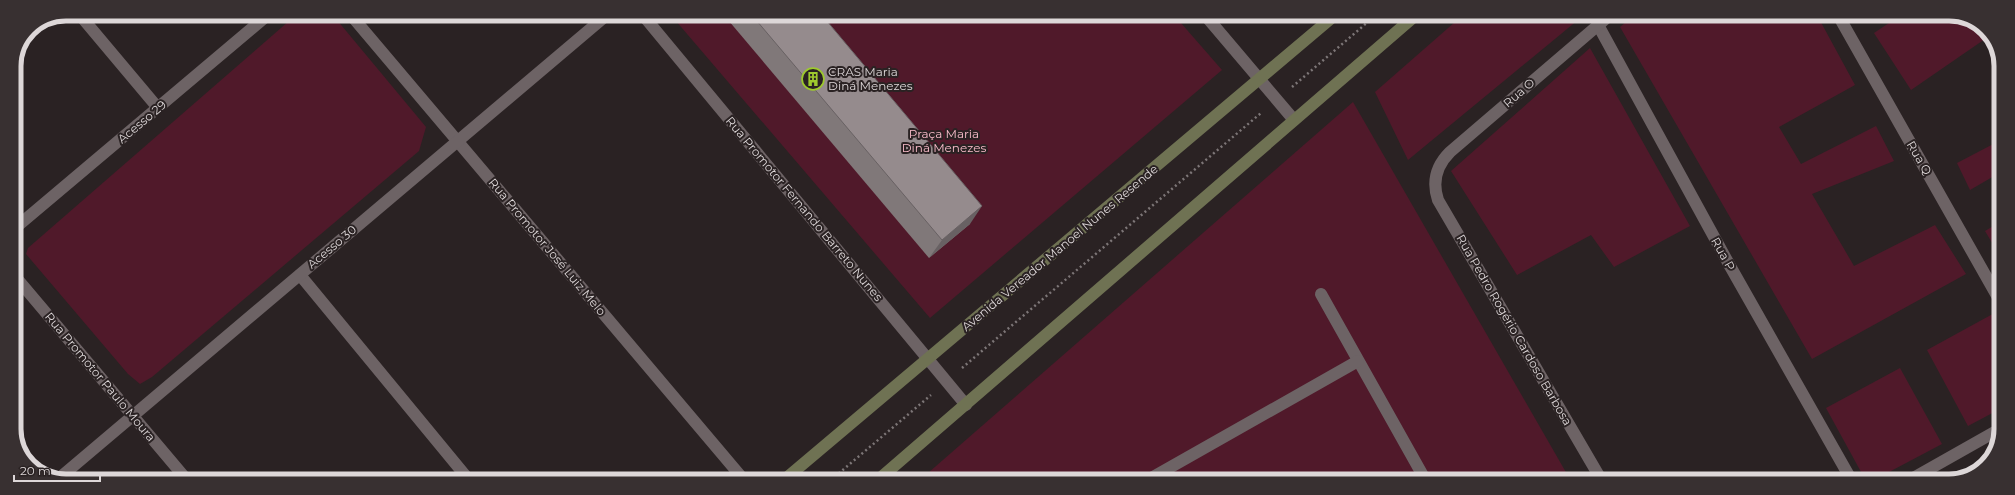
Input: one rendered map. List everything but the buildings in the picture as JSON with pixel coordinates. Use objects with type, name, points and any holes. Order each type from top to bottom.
[{"type":"street","points":[[85,21],[158,108]]},
{"type":"street","name":"Acesso 29","points":[[21,223],[261,21]]},
{"type":"street","name":"Rua Promotor José Luiz Melo","points":[[356,21],[739,474]]},
{"type":"street","name":"Acesso 30","points":[[64,474],[600,21]]},
{"type":"street","name":"Rua Promotor Fernando Barreto Nunes","points":[[648,21],[966,405]]},
{"type":"street","points":[[1210,21],[1294,120]]},
{"type":"street","name":"Avenida Vereador Manoel Nunes Resende","points":[[791,474],[929,360],[1328,21]]},
{"type":"street","points":[[885,474],[1409,21]]},
{"type":"street","name":"Rua O","points":[[1436,176],[1443,159],[1450,152],[1603,21]]},
{"type":"street","name":"Rua Q","points":[[1841,21],[1994,290]]},
{"type":"street","name":"Rua P","points":[[1598,25],[1730,266],[1848,474]]},
{"type":"street","name":"Rua Pedro Rogério Cardoso Barbosa","points":[[1436,176],[1435,184],[1438,200],[1598,474]]},
{"type":"street","points":[[300,275],[464,474]]},
{"type":"street","name":"Rua Promotor Paulo Moura","points":[[21,283],[182,474]]},
{"type":"street","points":[[1321,294],[1422,474]]},
{"type":"street","points":[[1158,474],[1358,361]]},
{"type":"street","points":[[1920,474],[1994,433]]},
{"type":"path","points":[[838,474],[1369,21]]},
{"type":"green space","points":[[289,21],[338,21],[426,127],[419,151],[152,377],[140,384],[128,374],[26,254],[28,248]]},
{"type":"green space","name":"Praça Maria Diná Menezes","points":[[676,21],[1179,21],[1222,70],[930,318]]},
{"type":"green space","points":[[1456,21],[1577,21],[1408,160],[1375,92]]},
{"type":"green space","points":[[1627,21],[1820,21],[1855,85],[1779,127],[1801,164],[1876,126],[1894,161],[1812,194],[1854,266],[1935,225],[1966,274],[1812,359],[1620,27]]},
{"type":"green space","points":[[1892,21],[1949,21],[1966,24],[1976,30],[1985,39],[1911,90],[1874,33]]},
{"type":"green space","points":[[1590,48],[1690,226],[1614,267],[1591,235],[1517,275],[1451,171]]},
{"type":"green space","points":[[1353,102],[1567,474],[927,474]]},
{"type":"green space","points":[[1994,144],[1994,176],[1970,190],[1957,163]]},
{"type":"green space","points":[[1994,226],[1994,246],[1985,231]]},
{"type":"green space","points":[[1994,313],[1994,412],[1968,426],[1927,350]]},
{"type":"green space","points":[[1900,368],[1942,444],[1885,474],[1862,474],[1826,408]]},
{"type":"place","name":"CRAS Maria Diná Menezes","points":[[813,79]]}]
